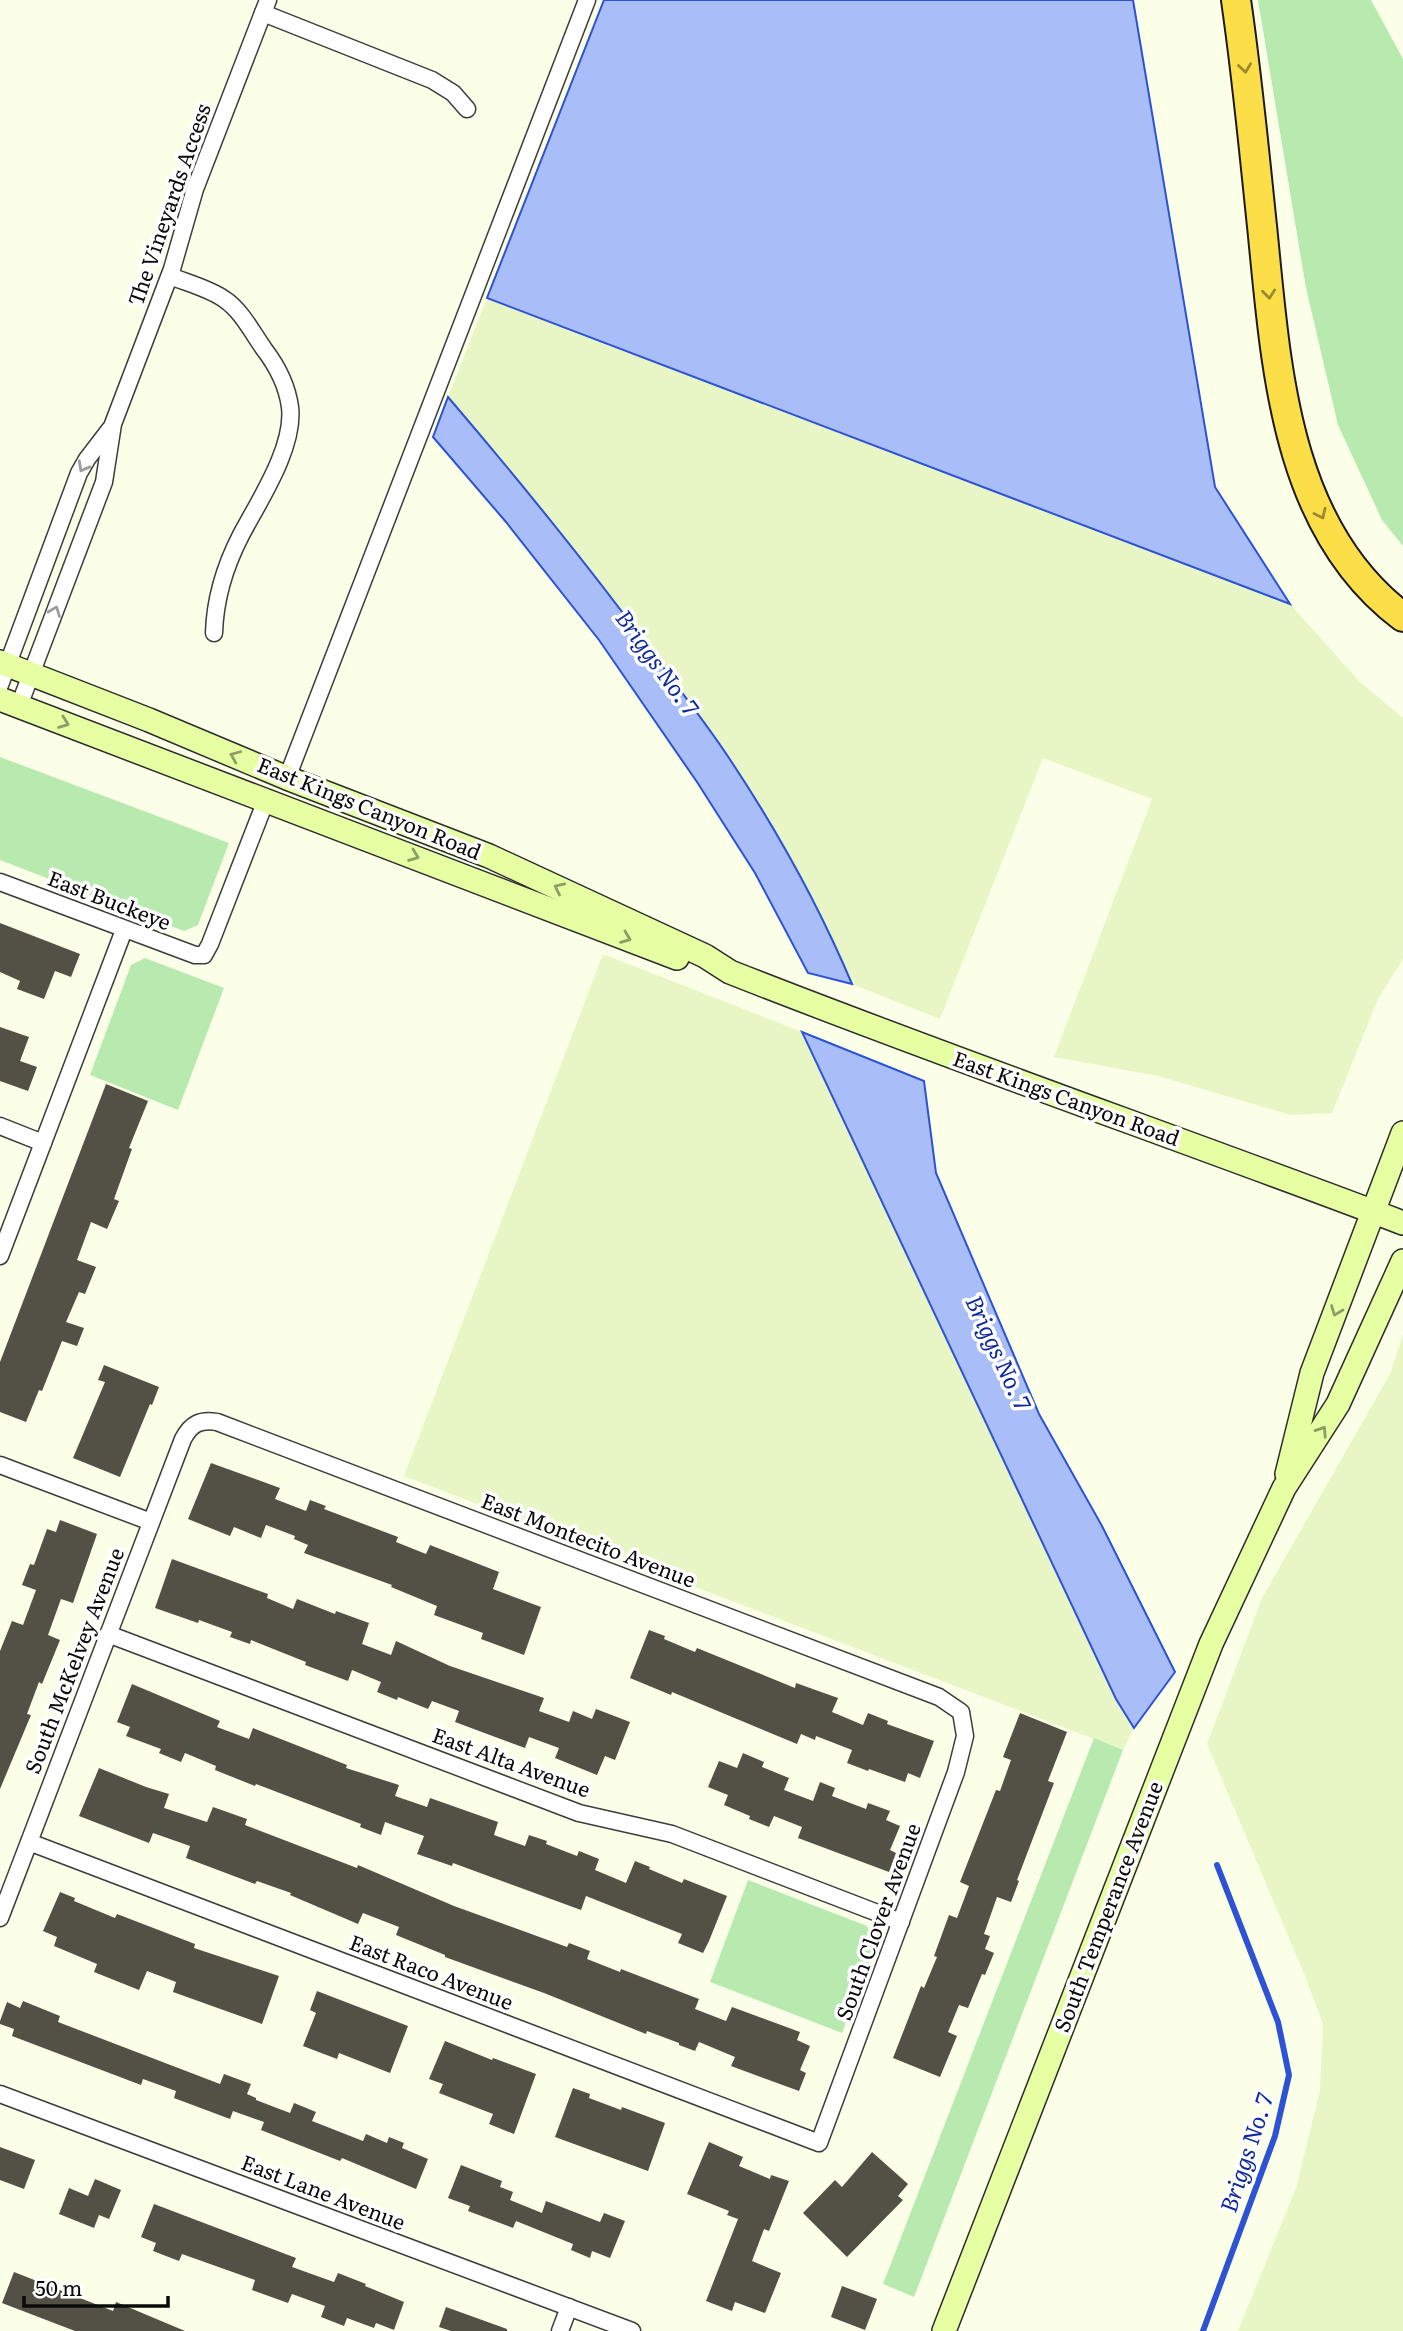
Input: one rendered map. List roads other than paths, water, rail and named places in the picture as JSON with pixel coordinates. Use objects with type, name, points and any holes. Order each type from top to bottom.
[{"type":"highway","points":[[1236,0],[1250,99],[1277,368],[1287,415],[1304,474],[1329,533],[1360,578],[1403,617]]},
{"type":"main road","name":"East Kings Canyon Road","points":[[2,671],[31,675],[449,841],[528,874],[705,956],[730,972]]},
{"type":"main road","name":"East Kings Canyon Road","points":[[10,703],[700,967],[730,972],[957,1059],[1403,1223]]},
{"type":"main road","points":[[267,800],[276,794],[288,794],[381,829],[449,841]]},
{"type":"main road","name":"South Temperance Avenue","points":[[1283,1488],[1312,1373],[1403,1133]]},
{"type":"main road","name":"South Temperance Avenue","points":[[944,2331],[1211,1644],[1283,1488],[1338,1404],[1402,1264]]},
{"type":"street","points":[[287,778],[587,0]]},
{"type":"street","points":[[265,6],[432,79],[453,93],[467,109]]},
{"type":"street","name":"The Vineyards Access","points":[[10,703],[31,675],[104,482],[113,424],[170,276],[195,190],[265,6]]},
{"type":"street","points":[[170,276],[210,292],[235,308],[275,364],[286,387],[291,409],[282,456],[226,569],[217,598],[214,632]]},
{"type":"street","name":"The Vineyards Access","points":[[2,671],[79,473],[113,424]]},
{"type":"street","name":"East Buckeye","points":[[0,882],[124,930],[195,955],[204,954],[211,944],[267,800]]},
{"type":"street","points":[[0,1256],[124,930]]},
{"type":"street","points":[[0,1126],[43,1143]]},
{"type":"street","name":"East Montecito Avenue","points":[[196,1423],[206,1420],[217,1422],[939,1697],[961,1712]]},
{"type":"street","name":"South McKelvey Avenue","points":[[0,1918],[183,1439],[196,1423]]},
{"type":"street","points":[[0,1465],[151,1522]]},
{"type":"street","name":"East Alta Avenue","points":[[108,1634],[579,1813],[672,1834],[901,1922]]},
{"type":"street","name":"South Clover Avenue","points":[[819,2143],[956,1772],[965,1736],[961,1712]]},
{"type":"street","name":"East Raco Avenue","points":[[29,1842],[819,2143]]},
{"type":"street","name":"East Lane Avenue","points":[[0,2094],[632,2331]]},
{"type":"street","points":[[560,2331],[569,2307]]},
{"type":"water","points":[[604,0],[1133,0],[1215,487],[1290,604],[487,298]]},
{"type":"water","points":[[448,397],[587,566],[723,749],[797,870],[852,984],[808,973],[755,873],[697,782],[599,640],[506,522],[433,437]]},
{"type":"water","points":[[802,1032],[924,1081],[936,1173],[1039,1414],[1102,1526],[1175,1672],[1134,1728],[1116,1699]]},
{"type":"waterway","name":"Briggs No. 7","points":[[1203,2331],[1275,2136],[1289,2075],[1278,2022],[1217,1865]]}]
